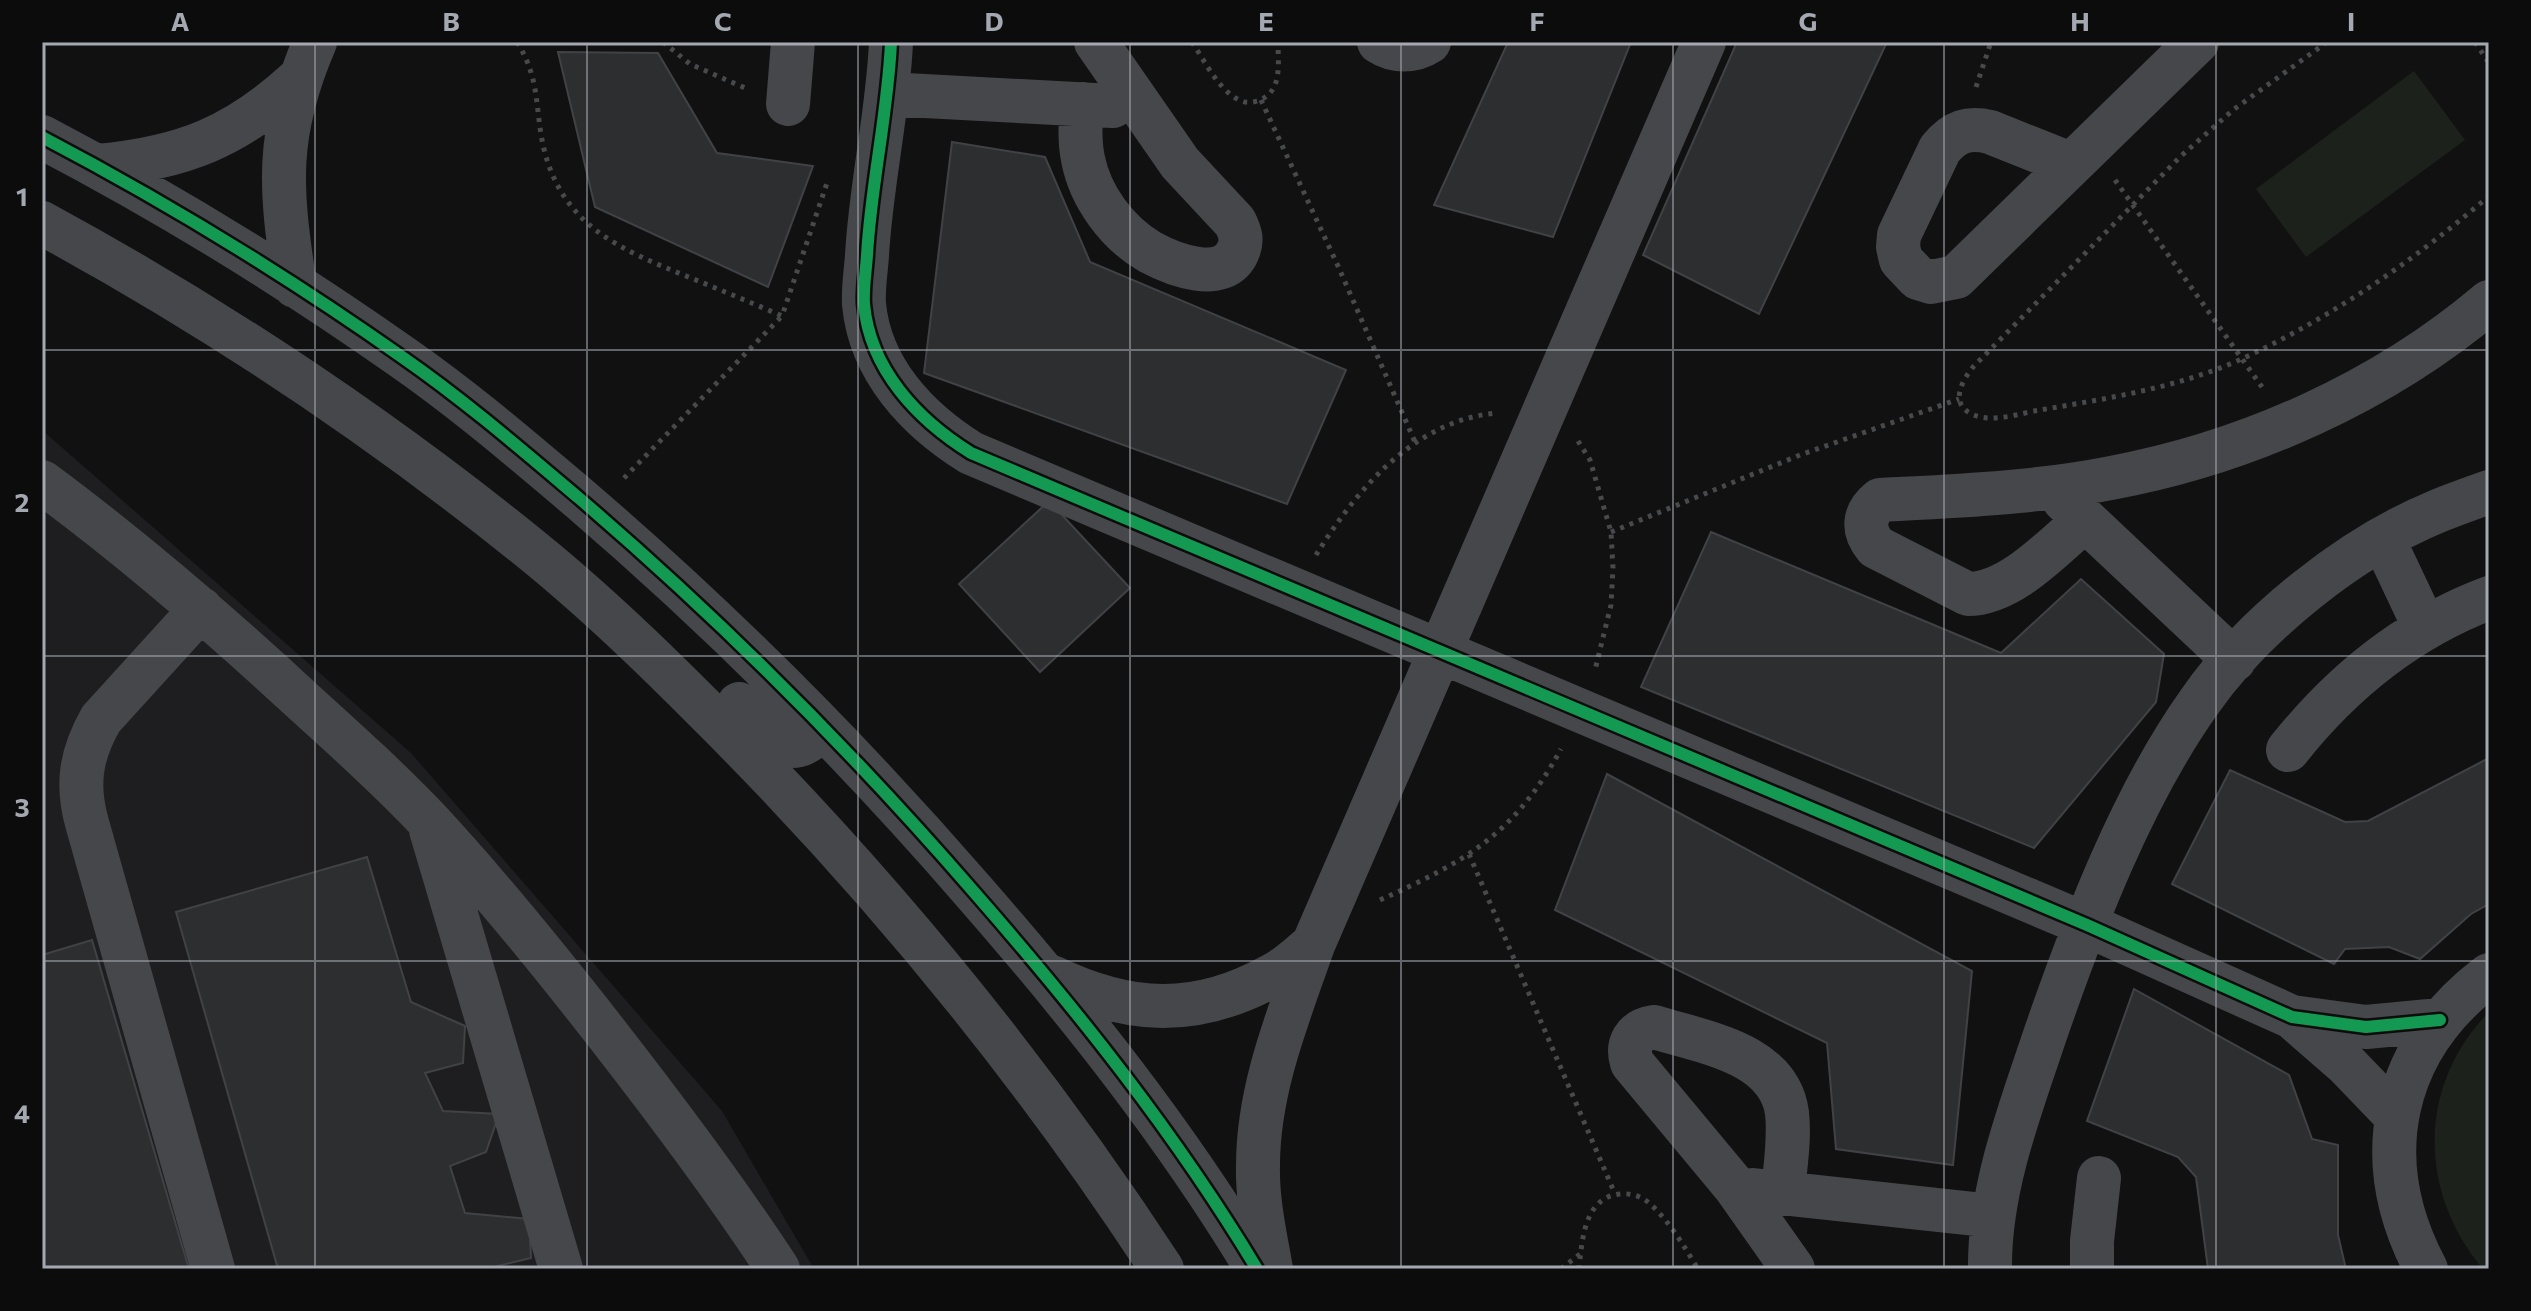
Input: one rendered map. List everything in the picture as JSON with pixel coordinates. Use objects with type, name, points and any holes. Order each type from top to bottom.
[{"type":"street","points":[[788,104],[793,42]]},
{"type":"street","points":[[891,42],[887,94],[876,163],[864,304],[871,335],[899,391],[919,416],[944,436],[971,453],[2087,925],[2292,1017],[2366,1027],[2440,1020]]},
{"type":"street","points":[[1082,104],[1080,132],[1083,161],[1092,188],[1107,213],[1126,235],[1149,251],[1175,263],[1203,269],[1215,270],[1236,257],[1241,234],[1235,222],[1180,163],[1096,42]]},
{"type":"street","points":[[1379,42],[1387,47],[1405,50],[1429,42]]},
{"type":"street","points":[[1271,1269],[1260,1209],[1257,1165],[1261,1120],[1269,1078],[1313,945],[1704,42]]},
{"type":"street","points":[[2080,154],[2165,57],[2197,42]]},
{"type":"street","points":[[98,166],[172,155],[241,125],[272,104],[307,60]]},
{"type":"street","points":[[295,286],[282,186],[289,114],[307,60]]},
{"type":"street","points":[[887,94],[1140,107]]},
{"type":"street","points":[[42,137],[98,166],[295,286],[403,357],[495,427],[670,578],[819,723],[908,816],[1046,974],[1145,1101],[1257,1269]]},
{"type":"street","points":[[42,223],[197,312],[285,370],[456,490],[536,553],[613,620],[796,802],[937,963],[1077,1143],[1162,1269]]},
{"type":"street","points":[[2085,520],[2003,586],[1980,594],[1968,594],[1876,547],[1866,528],[1866,517],[1871,507],[1880,500],[2051,488],[2112,478],[2231,446],[2338,401],[2433,344],[2489,302]]},
{"type":"street","points":[[42,482],[201,609],[428,820],[559,972],[673,1118],[778,1269]]},
{"type":"street","points":[[2051,488],[2234,660]]},
{"type":"street","points":[[1990,1269],[1993,1216],[2004,1166],[2029,1084],[2115,856],[2172,743],[2201,699],[2234,660],[2304,594],[2383,539],[2436,511],[2489,492]]},
{"type":"street","points":[[2383,539],[2425,628]]},
{"type":"street","points":[[2288,750],[2317,714],[2386,653],[2425,628],[2489,598]]},
{"type":"street","points":[[201,609],[101,719],[89,738],[80,781],[81,802],[213,1269]]},
{"type":"street","points":[[613,620],[652,631],[669,640],[782,745],[801,745],[810,740],[819,723]]},
{"type":"street","points":[[428,820],[561,1269]]},
{"type":"street","points":[[1046,974],[1090,995],[1136,1006],[1184,1006],[1231,995],[1275,975],[1313,945]]},
{"type":"street","points":[[2426,1269],[2411,1241],[2398,1201],[2393,1159],[2397,1117],[2406,1082],[2420,1050],[2440,1020],[2467,991],[2489,975]]},
{"type":"street","points":[[2292,1017],[2347,1065],[2397,1117]]},
{"type":"street","points":[[1783,1193],[1787,1110],[1769,1074],[1753,1061],[1734,1053],[1654,1027],[1636,1034],[1629,1053],[1632,1063],[1736,1188],[1793,1269]]},
{"type":"street","points":[[2092,1269],[2099,1178]]},
{"type":"street","points":[[1736,1188],[1993,1216]]},
{"type":"path","points":[[517,42],[534,78],[545,154],[556,182],[572,208],[592,229],[616,246],[642,258],[782,316]]},
{"type":"path","points":[[663,42],[690,64],[712,75],[788,104]]},
{"type":"path","points":[[1192,42],[1221,84],[1235,99],[1248,103],[1261,100],[1276,85],[1278,42]]},
{"type":"path","points":[[2327,42],[2233,110],[2181,156],[1974,366],[1961,382],[1959,399],[1965,409],[1975,415],[1995,417],[2143,392],[2243,358],[2310,325],[2374,286],[2434,243],[2489,196]]},
{"type":"path","points":[[2475,42],[2489,63]]},
{"type":"path","points":[[1261,100],[1415,442]]},
{"type":"path","points":[[2080,154],[2134,206],[2288,424]]},
{"type":"path","points":[[593,510],[782,316],[830,174]]},
{"type":"path","points":[[1611,532],[1800,455],[1959,399]]},
{"type":"path","points":[[1469,854],[1615,1194]]},
{"type":"path","points":[[1579,1269],[1587,1220],[1593,1209],[1615,1194],[1637,1196],[1647,1201],[1698,1269]]},
{"type":"path","points":[[1561,1269],[1580,1253]]},
{"type":"shaded area","points":[[2414,71],[2465,140],[2306,257],[2256,189]]},
{"type":"shaded area","points":[[42,430],[411,753],[722,1111],[814,1269],[42,1269]]},
{"type":"shaded area","points":[[2489,1012],[2489,1269],[2483,1269],[2462,1239],[2446,1207],[2437,1173],[2435,1139],[2438,1105],[2449,1072],[2465,1041]]},
{"type":"building","points":[[1508,42],[1631,42],[1553,237],[1434,205]]},
{"type":"building","points":[[1737,42],[1887,42],[1759,314],[1643,255]]},
{"type":"building","points":[[558,52],[658,53],[717,153],[813,166],[768,287],[595,207]]},
{"type":"building","points":[[952,142],[1045,157],[1090,262],[1346,370],[1287,504],[924,373]]},
{"type":"building","points":[[1049,501],[1130,588],[1040,672],[959,584]]},
{"type":"building","points":[[1711,532],[2001,653],[2081,579],[2164,654],[2156,702],[2034,848],[1641,687]]},
{"type":"building","points":[[2489,758],[2489,904],[2471,914],[2420,959],[2389,947],[2345,949],[2334,964],[2172,884],[2230,770],[2345,822],[2368,821]]},
{"type":"building","points":[[1607,774],[1972,971],[1953,1165],[1836,1149],[1827,1043],[1555,910]]},
{"type":"building","points":[[367,857],[411,1002],[465,1026],[463,1063],[425,1073],[443,1111],[499,1114],[486,1152],[450,1166],[465,1213],[529,1219],[531,1258],[485,1269],[278,1269],[176,912]]},
{"type":"building","points":[[92,940],[189,1269],[42,1269],[42,955]]},
{"type":"building","points":[[2134,989],[2289,1075],[2312,1139],[2338,1145],[2338,1235],[2346,1269],[2208,1269],[2196,1177],[2178,1157],[2087,1121]]},
{"type":"cycle path","points":[[891,42],[864,286],[868,328],[876,350],[900,391],[933,425],[971,453],[2087,925],[2292,1017],[2366,1027],[2440,1020]]},
{"type":"cycle path","points":[[42,137],[225,241],[402,357],[515,444],[684,592],[784,688],[881,788],[1013,937],[1159,1121],[1257,1269]]}]
